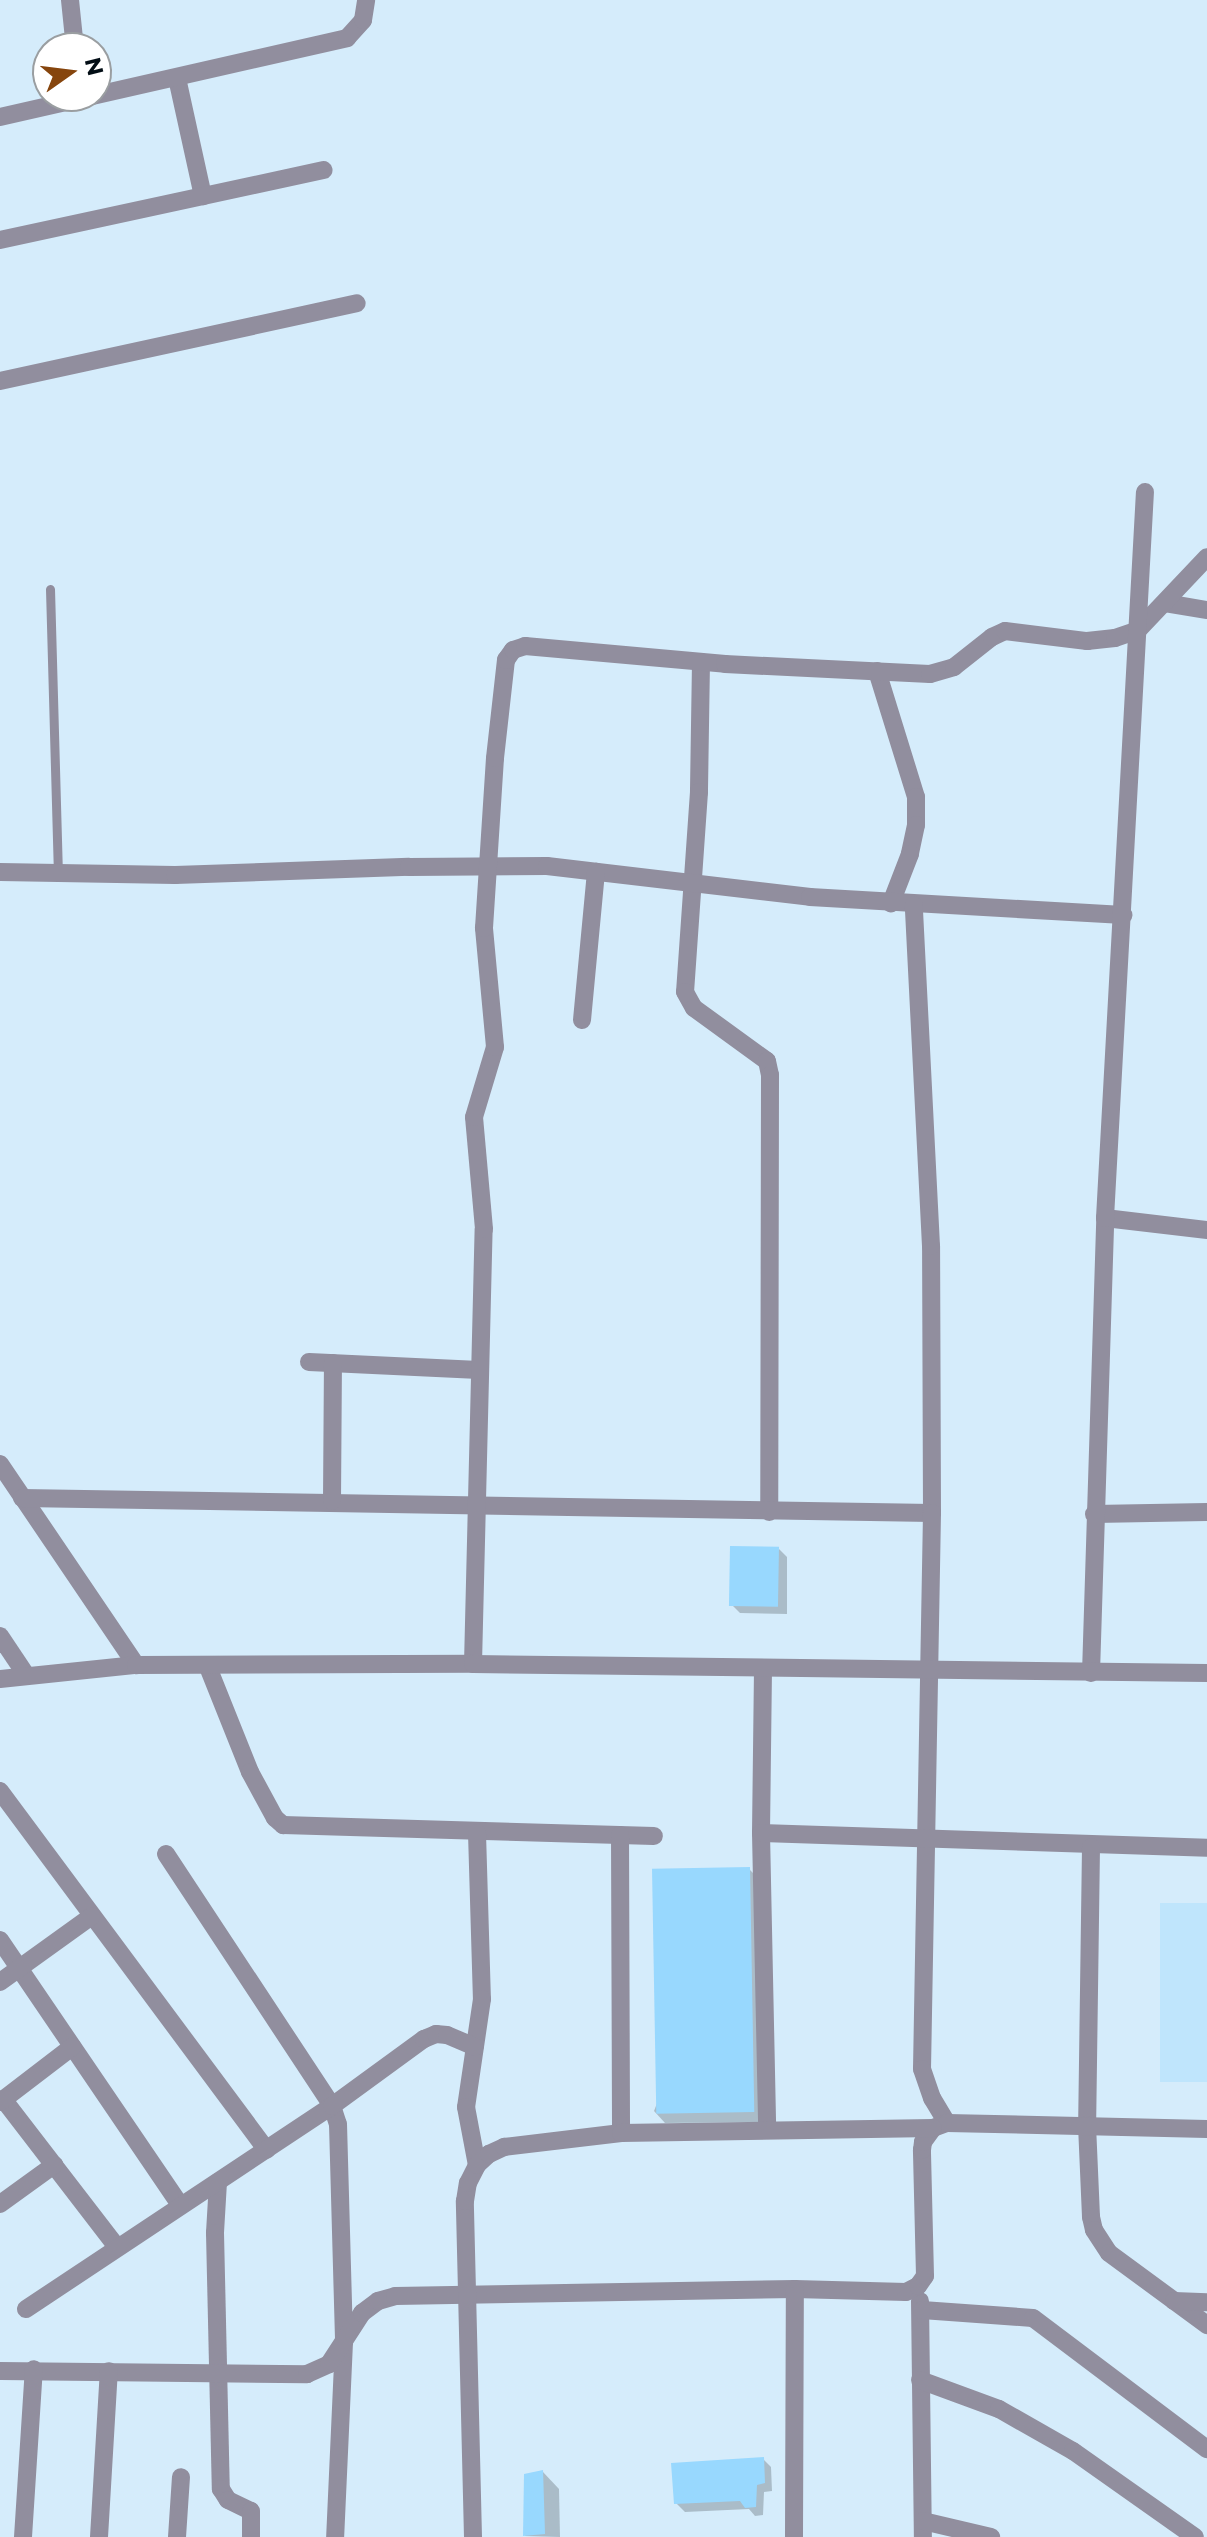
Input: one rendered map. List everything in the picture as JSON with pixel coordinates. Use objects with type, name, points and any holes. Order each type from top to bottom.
[{"type":"street","points":[[70,0],[73,32]]},
{"type":"street","points":[[112,91],[347,38],[363,20],[366,0]]},
{"type":"street","points":[[177,78],[203,196]]},
{"type":"street","points":[[0,117],[32,109]]},
{"type":"street","points":[[0,240],[324,170]]},
{"type":"street","points":[[0,381],[357,303]]},
{"type":"street","points":[[1091,1673],[1105,1218],[1145,492]]},
{"type":"street","points":[[473,1664],[474,1503],[484,1229],[474,1117],[495,1047],[484,937],[506,660],[513,650],[525,646],[701,662],[941,672],[1005,631],[1087,641],[1115,638],[1138,630],[1207,557]]},
{"type":"street","points":[[1165,603],[1207,610]]},
{"type":"street","points":[[701,662],[699,792],[691,882],[687,1001],[757,1051],[767,1061],[770,1075],[769,1512]]},
{"type":"street","points":[[877,671],[916,797],[916,825],[910,854],[891,903]]},
{"type":"street","points":[[0,872],[184,875],[547,866],[914,905],[1123,915]]},
{"type":"street","points":[[582,1020],[596,872]]},
{"type":"street","points":[[914,905],[931,1246],[932,1513],[922,2069],[940,2126]]},
{"type":"street","points":[[1105,1218],[1207,1230]]},
{"type":"street","points":[[309,1362],[479,1370]]},
{"type":"street","points":[[332,1501],[333,1363]]},
{"type":"street","points":[[0,1464],[136,1665]]},
{"type":"street","points":[[22,1498],[474,1503],[769,1512],[932,1513]]},
{"type":"street","points":[[1094,1514],[1207,1512]]},
{"type":"street","points":[[0,1636],[26,1675]]},
{"type":"street","points":[[0,1679],[136,1665],[473,1664],[1207,1673]]},
{"type":"street","points":[[208,1667],[250,1772],[275,1818],[283,1825],[654,1836]]},
{"type":"street","points":[[763,1669],[761,1833],[767,2130]]},
{"type":"street","points":[[0,1791],[267,2150]]},
{"type":"street","points":[[477,1833],[482,1999],[466,2107],[477,2165]]},
{"type":"street","points":[[761,1833],[928,1837],[1091,1847],[1207,1848]]},
{"type":"street","points":[[620,1835],[621,2133]]},
{"type":"street","points":[[1091,1847],[1087,2125],[1094,2230],[1109,2253],[1207,2325]]},
{"type":"street","points":[[166,1854],[332,2106],[340,2135],[344,2342],[335,2537]]},
{"type":"street","points":[[0,1982],[92,1916]]},
{"type":"street","points":[[0,1940],[180,2205]]},
{"type":"street","points":[[26,2309],[436,2034],[475,2047]]},
{"type":"street","points":[[72,2047],[2,2100],[117,2247]]},
{"type":"street","points":[[473,2537],[465,2201],[468,2183],[477,2165],[504,2147],[621,2133],[940,2126],[1087,2125],[1207,2129]]},
{"type":"street","points":[[940,2126],[923,2142],[927,2261],[918,2286],[922,2310],[923,2529],[991,2537]]},
{"type":"street","points":[[0,2204],[54,2165]]},
{"type":"street","points":[[218,2182],[215,2233],[221,2489],[228,2500],[251,2511],[251,2537]]},
{"type":"street","points":[[0,2371],[307,2374],[329,2364],[362,2313],[378,2301],[395,2296],[795,2289],[895,2293],[918,2286]]},
{"type":"street","points":[[794,2537],[795,2289]]},
{"type":"street","points":[[1174,2301],[1207,2302]]},
{"type":"street","points":[[922,2310],[1033,2318],[1207,2449]]},
{"type":"street","points":[[23,2537],[34,2369]]},
{"type":"street","points":[[99,2537],[109,2371]]},
{"type":"street","points":[[920,2380],[999,2409],[1073,2451],[1195,2537]]},
{"type":"street","points":[[177,2537],[181,2477]]},
{"type":"lane","points":[[50,589],[58,873]]},
{"type":"shaded area","points":[[1160,1903],[1207,1903],[1207,2082],[1160,2082]]},
{"type":"building","points":[[730,1546],[779,1547],[778,1607],[729,1606]]},
{"type":"building","points":[[750,1867],[754,2112],[656,2114],[652,1869]]},
{"type":"building","points":[[764,2457],[765,2483],[757,2485],[756,2507],[745,2508],[740,2501],[674,2504],[671,2463]]},
{"type":"building","points":[[543,2470],[545,2534],[523,2536],[524,2474]]}]
